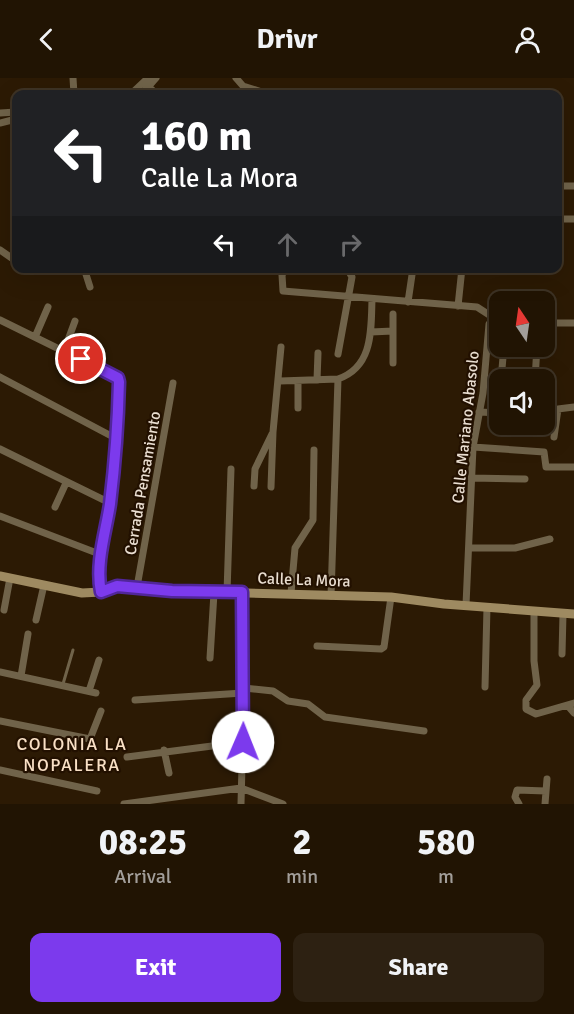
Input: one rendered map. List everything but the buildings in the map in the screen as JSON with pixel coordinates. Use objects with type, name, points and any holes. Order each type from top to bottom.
[{"type":"street","points":[[147,83],[156,78]]},
{"type":"street","points":[[236,78],[243,86],[256,90]]},
{"type":"street","points":[[86,273],[90,287]]},
{"type":"street","points":[[283,273],[283,291],[477,307],[489,317]]},
{"type":"street","points":[[338,354],[349,297],[351,273]]},
{"type":"street","points":[[408,302],[412,273]]},
{"type":"street","points":[[458,306],[461,273]]},
{"type":"street","points":[[280,381],[338,379],[358,368],[366,356],[371,332],[372,298]]},
{"type":"street","points":[[35,337],[48,307]]},
{"type":"street","points":[[393,314],[393,363]]},
{"type":"street","points":[[0,320],[114,375],[119,382],[117,439],[99,582],[101,592]]},
{"type":"street","points":[[64,351],[75,321]]},
{"type":"street","points":[[555,323],[574,323]]},
{"type":"street","points":[[371,332],[393,331]]},
{"type":"street","points":[[271,487],[273,432],[280,381],[281,347]]},
{"type":"street","name":"Calle Mariano Abasolo","points":[[466,605],[473,447],[489,351]]},
{"type":"street","points":[[317,380],[318,353]]},
{"type":"street","points":[[0,377],[117,439]]},
{"type":"street","points":[[331,596],[338,379]]},
{"type":"street","points":[[298,381],[298,408]]},
{"type":"street","name":"Cerrada Pensamiento","points":[[137,587],[173,383]]},
{"type":"street","points":[[555,417],[560,407],[574,406]]},
{"type":"street","points":[[479,412],[489,412]]},
{"type":"street","points":[[254,486],[255,468],[273,432]]},
{"type":"street","points":[[473,447],[544,452],[546,467],[574,467]]},
{"type":"street","points":[[0,449],[110,503]]},
{"type":"street","points":[[291,593],[295,548],[312,520],[314,450]]},
{"type":"street","points":[[227,593],[231,469]]},
{"type":"street","points":[[471,478],[525,479]]},
{"type":"street","points":[[55,507],[66,483]]},
{"type":"street","points":[[0,516],[102,555]]},
{"type":"street","points":[[469,548],[515,548],[550,539]]},
{"type":"street","name":"Calle La Mora","points":[[0,576],[82,593],[101,592],[117,586],[227,593],[391,597],[574,614]]},
{"type":"street","points":[[4,610],[10,578]]},
{"type":"street","points":[[36,620],[44,585]]},
{"type":"street","points":[[210,658],[214,592]]},
{"type":"street","points":[[241,804],[244,691],[242,592]]},
{"type":"street","points":[[317,646],[381,649],[384,647],[391,597]]},
{"type":"street","points":[[485,687],[487,607]]},
{"type":"street","points":[[534,612],[534,661],[537,685],[526,700],[526,709],[536,714],[571,704],[574,713]]},
{"type":"street","points":[[562,654],[563,614]]},
{"type":"street","points":[[21,676],[28,634]]},
{"type":"street","points":[[0,672],[92,692],[99,660]]},
{"type":"street","points":[[135,700],[244,691],[273,691],[288,701],[308,704],[325,717],[424,730]]},
{"type":"street","points":[[0,721],[90,739],[101,711]]},
{"type":"street","points":[[127,757],[164,750],[243,742]]},
{"type":"street","points":[[164,750],[169,772]]},
{"type":"street","points":[[0,770],[97,791]]},
{"type":"street","points":[[545,804],[547,779]]},
{"type":"street","points":[[124,804],[154,802],[241,788],[283,804]]},
{"type":"street","points":[[519,804],[515,797],[517,790],[546,791]]},
{"type":"lane","points":[[62,685],[73,650]]},
{"type":"district","name":"COLONIA LA NOPALERA","points":[[72,754]]},
{"type":"route","points":[[81,359],[118,378],[119,382],[117,439],[99,582],[101,592],[117,586],[172,591],[242,592],[243,742]]}]
